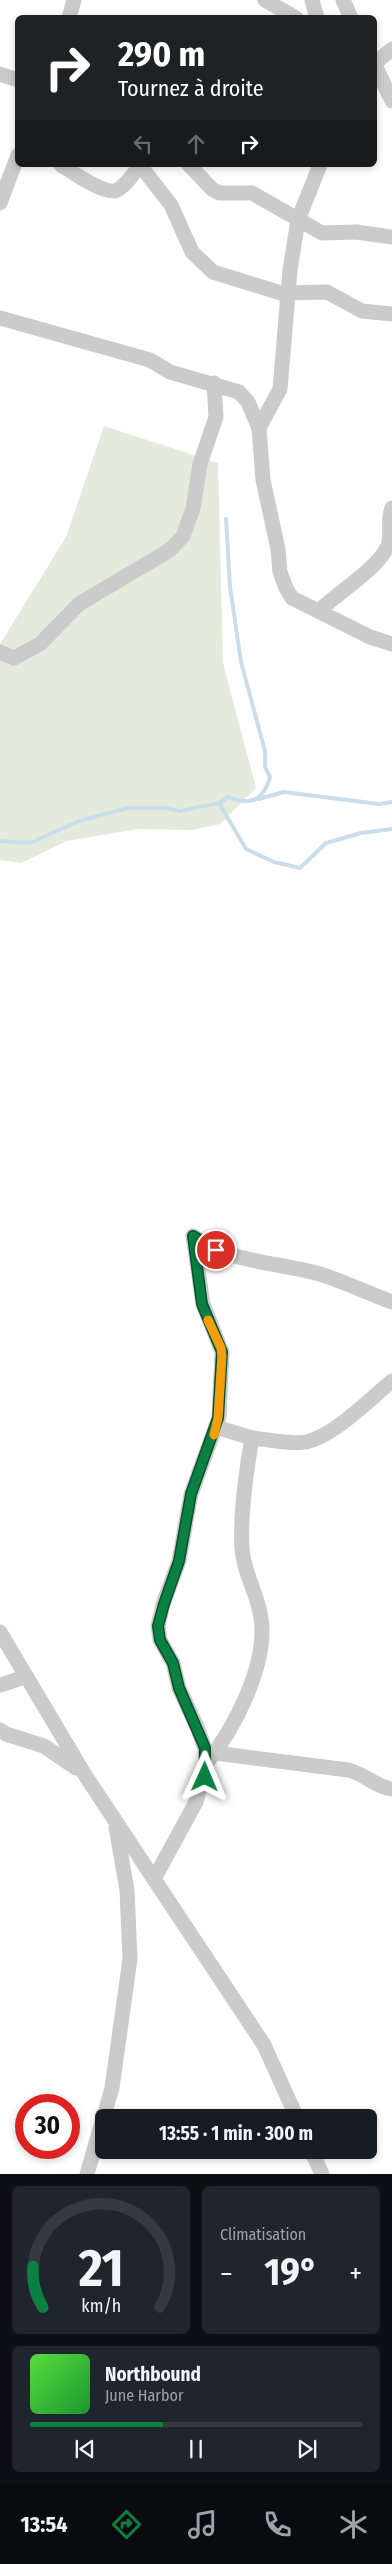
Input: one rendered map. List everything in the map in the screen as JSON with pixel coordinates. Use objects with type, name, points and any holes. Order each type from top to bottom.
[{"type":"street","points":[[70,15],[74,0],[80,0]]},
{"type":"street","points":[[265,0],[291,15]]},
{"type":"street","points":[[312,0],[316,15]]},
{"type":"street","points":[[377,62],[392,49]]},
{"type":"street","points":[[377,68],[392,101]]},
{"type":"street","points":[[0,74],[15,79]]},
{"type":"street","points":[[0,203],[15,163]]},
{"type":"street","points":[[65,167],[104,189],[114,191],[120,188],[138,167]]},
{"type":"street","points":[[142,167],[165,196],[174,212],[185,241],[206,268],[223,276],[287,294],[327,292],[362,311],[392,314]]},
{"type":"street","points":[[191,167],[212,190],[219,193],[252,193],[322,233],[356,232],[392,237]]},
{"type":"street","points":[[259,428],[280,389],[287,294],[298,220],[319,167]]},
{"type":"street","points":[[0,318],[150,360],[170,372],[214,383],[245,396],[259,428],[264,480],[278,549],[280,572],[286,588],[292,598],[370,636],[392,644]]},
{"type":"street","points":[[0,652],[14,658],[36,648],[79,604],[134,573],[178,543],[187,527],[200,464],[216,418],[214,383]]},
{"type":"street","points":[[320,610],[372,565],[385,550],[390,542],[389,518],[392,508]]},
{"type":"street","points":[[211,1759],[179,1688],[173,1663],[160,1640],[158,1626],[179,1561],[191,1494],[216,1427],[222,1352],[202,1304],[193,1236],[205,1245],[226,1254],[319,1274],[392,1302]]},
{"type":"street","points":[[216,1427],[252,1438],[305,1442],[318,1437],[392,1382]]},
{"type":"street","points":[[154,1879],[196,1802],[211,1759],[244,1701],[262,1644],[260,1613],[242,1550],[248,1459],[252,1438]]},
{"type":"street","points":[[0,1632],[25,1677],[85,1775],[264,2044],[293,2109]]},
{"type":"street","points":[[0,1685],[25,1677]]},
{"type":"street","points":[[0,1730],[6,1734],[44,1746],[85,1775]]},
{"type":"street","points":[[211,1759],[348,1770],[356,1772],[380,1788],[392,1789]]},
{"type":"street","points":[[87,2174],[112,2088],[130,1959],[127,1890],[115,1820]]},
{"type":"street","points":[[315,2159],[322,2174]]},
{"type":"shaded area","points":[[104,426],[218,463],[223,663],[256,788],[220,824],[192,830],[137,829],[67,841],[21,863],[0,860],[0,644],[66,537]]},
{"type":"waterway","points":[[219,803],[228,797],[243,801],[255,799],[264,792],[270,777],[265,767],[265,751],[241,662],[230,587],[226,519]]},
{"type":"waterway","points":[[259,799],[284,792],[379,804],[392,802]]},
{"type":"waterway","points":[[0,841],[30,843],[79,821],[128,808],[165,808],[180,811],[219,803],[246,849],[274,862],[300,868],[326,843],[361,833],[392,829]]},
{"type":"slow traffic","points":[[208,1320],[221,1348],[222,1356],[219,1383],[220,1407],[214,1435]]},
{"type":"route","points":[[205,1777],[205,1748],[190,1709],[179,1688],[173,1663],[160,1640],[158,1626],[179,1561],[191,1494],[216,1427],[220,1407],[219,1390],[222,1352],[202,1304],[193,1236],[216,1250]]}]
